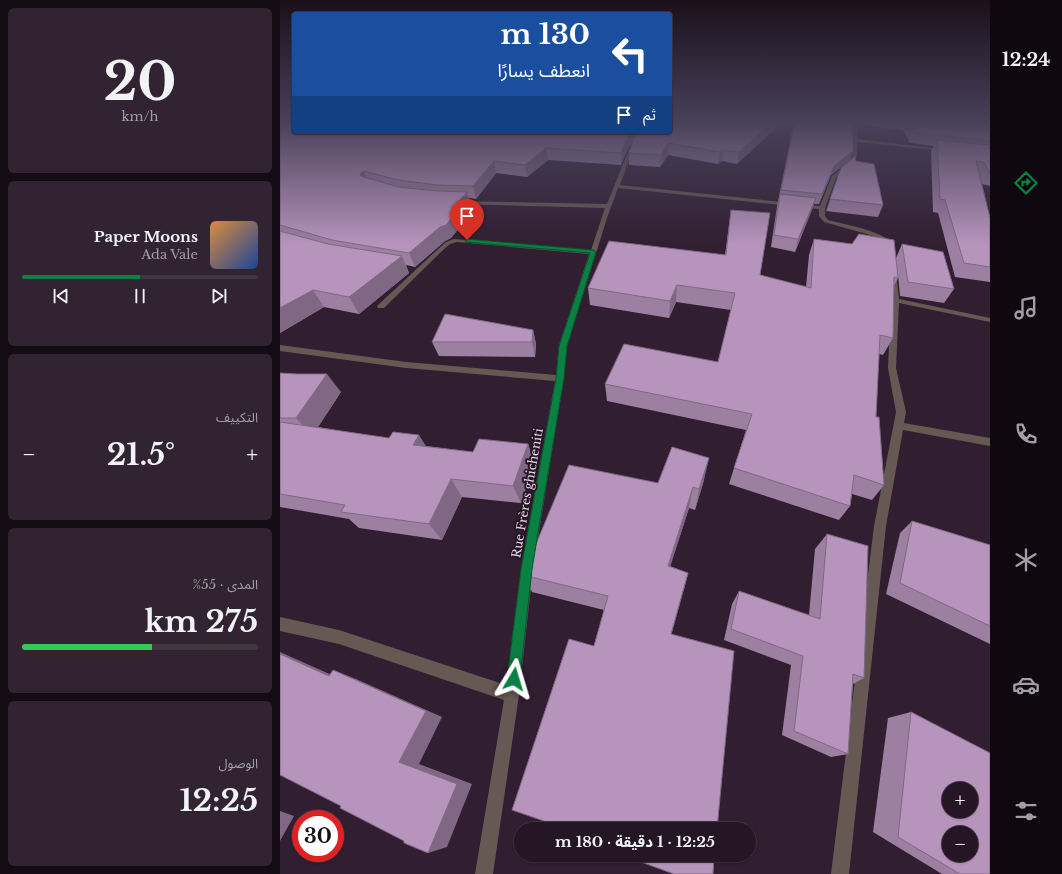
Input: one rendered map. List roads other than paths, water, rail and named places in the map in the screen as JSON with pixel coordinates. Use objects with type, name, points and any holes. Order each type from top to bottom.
[{"type":"street","name":"Rue Frères ghicheniti","points":[[484,874],[512,695],[527,569],[560,378],[563,346],[593,252],[626,163]]},
{"type":"street","points":[[840,874],[880,526],[901,412],[892,368],[895,300],[893,261],[890,243],[884,237],[826,220],[822,216],[822,208],[834,177],[852,163]]},
{"type":"street","points":[[616,186],[822,208]]},
{"type":"street","points":[[449,202],[609,206]]},
{"type":"street","points":[[381,306],[415,270],[448,243],[456,240],[593,252]]},
{"type":"street","points":[[895,300],[990,320]]},
{"type":"street","points":[[280,348],[406,365],[560,378]]},
{"type":"street","points":[[899,426],[990,442]]},
{"type":"street","points":[[280,624],[338,637],[512,695]]}]
